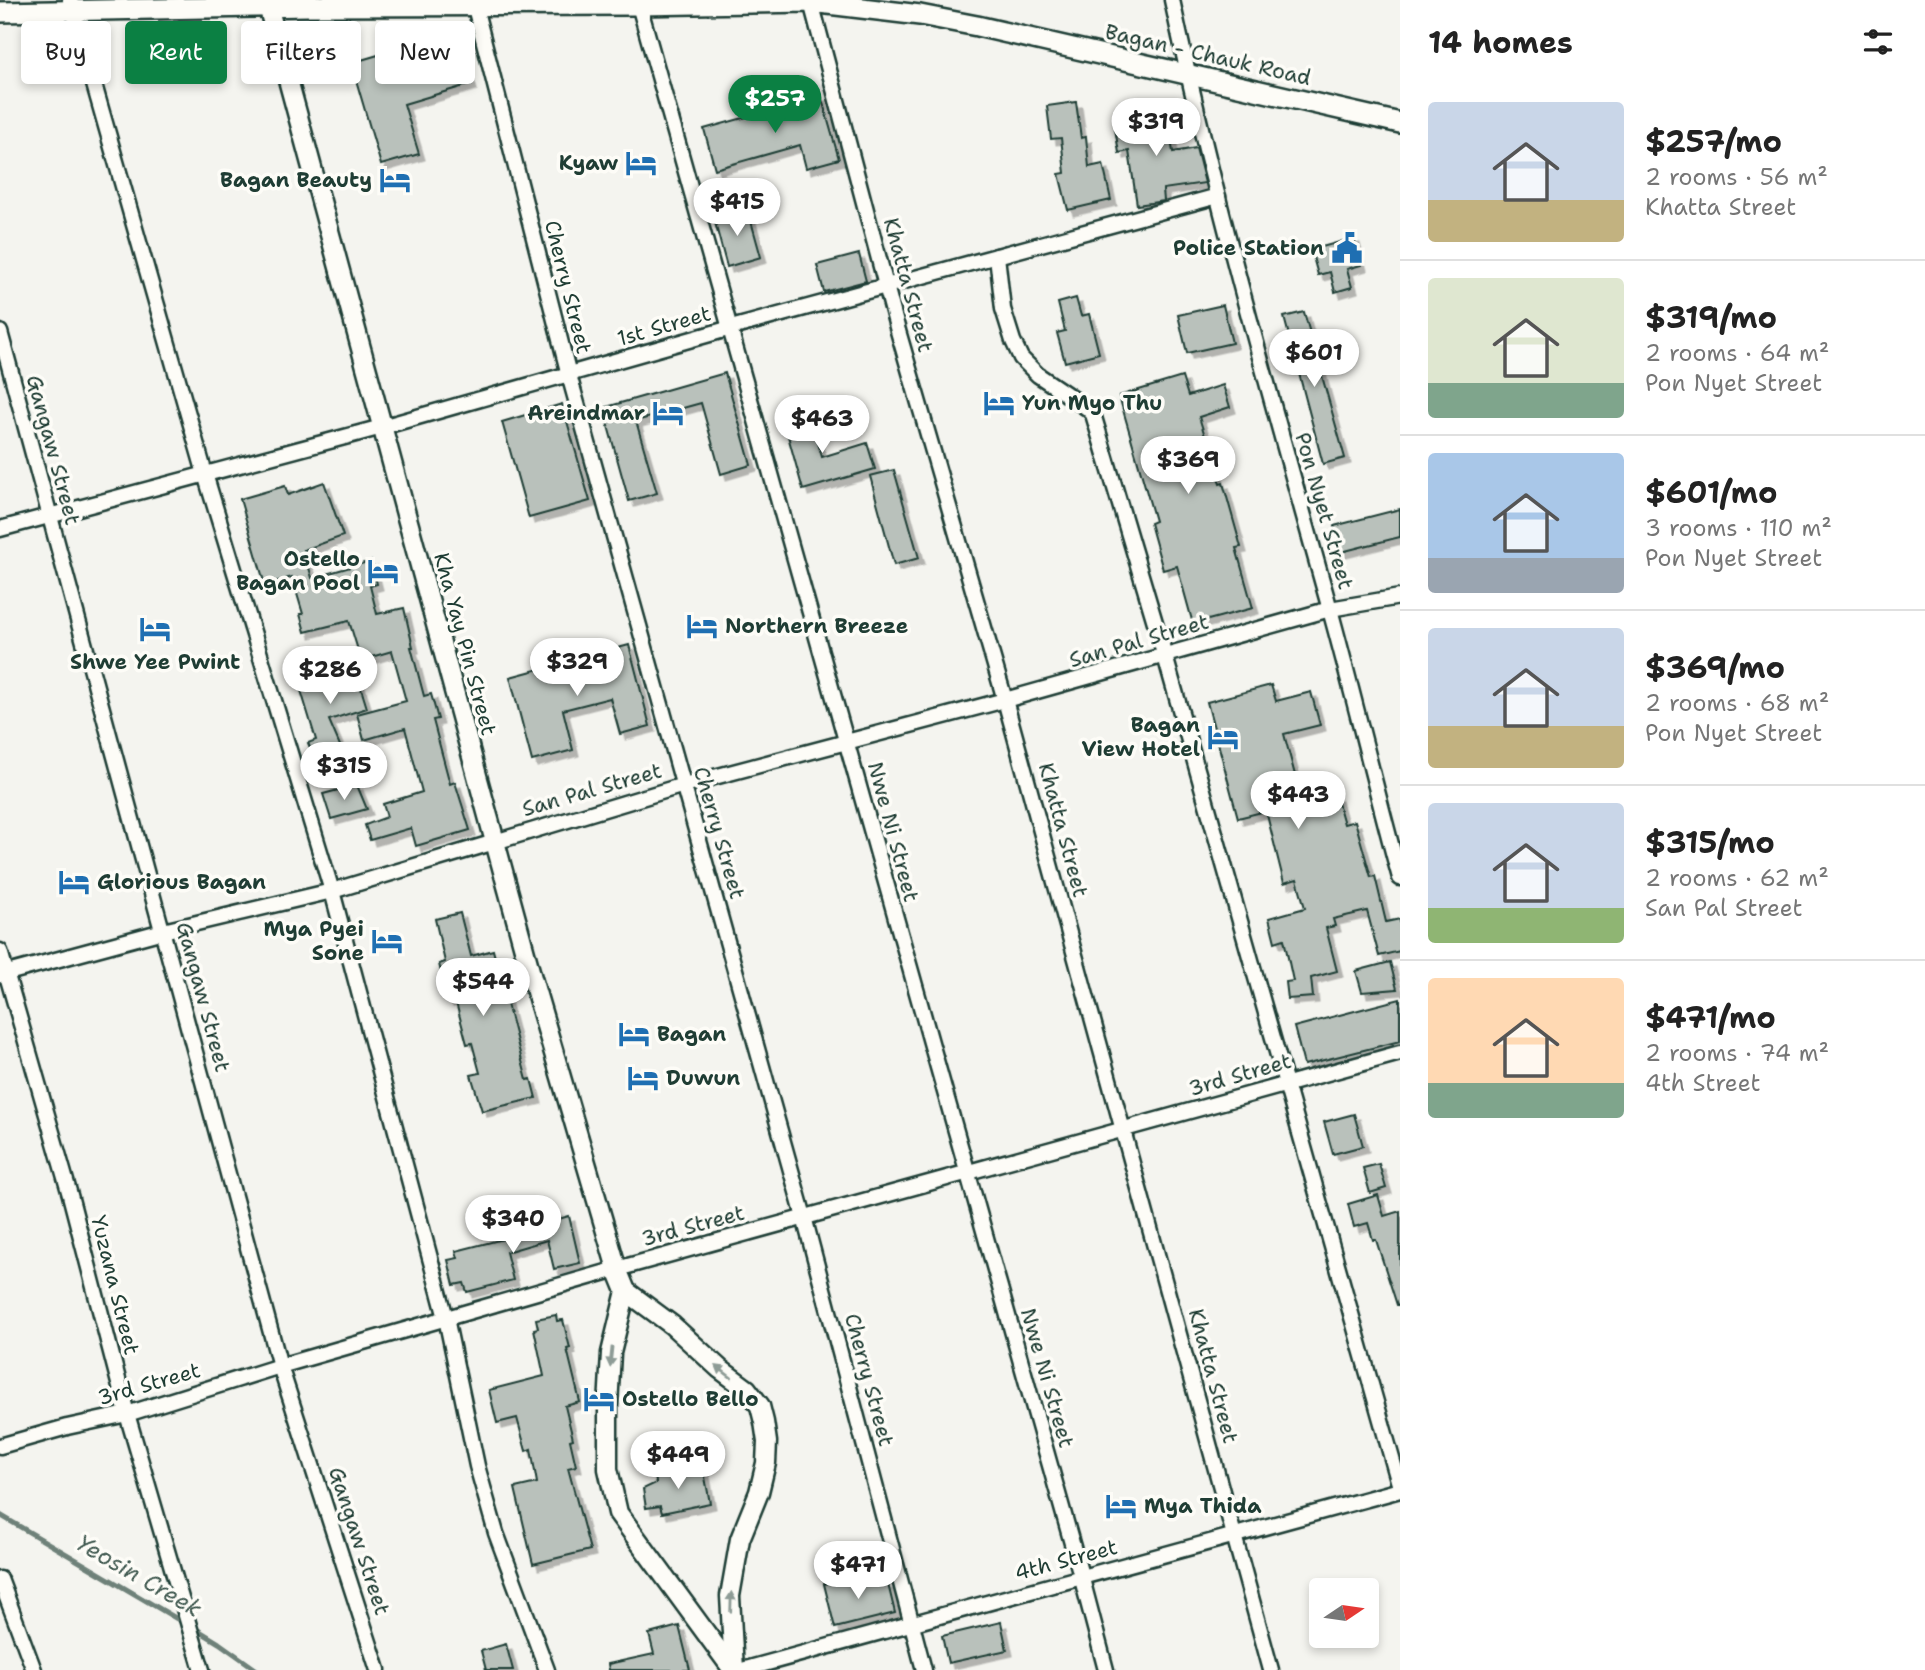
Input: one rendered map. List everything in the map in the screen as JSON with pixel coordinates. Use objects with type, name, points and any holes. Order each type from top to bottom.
[{"type":"main road","name":"Bagan - Chauk Road","points":[[0,12],[71,6],[267,3],[475,7],[811,2],[920,15],[977,26],[1400,123]]},
{"type":"street","name":"Pon Nyet Street","points":[[1172,0],[1188,74],[1268,390],[1330,609],[1400,878]]},
{"type":"street","name":"Khatta Street","points":[[811,2],[902,344],[1005,700],[1272,1670]]},
{"type":"street","name":"Kha Yay Pin Street","points":[[267,3],[532,978],[617,1269],[626,1291]]},
{"type":"street","name":"Nwe Ni Street","points":[[639,5],[1082,1579],[1105,1670]]},
{"type":"street","points":[[71,6],[205,474],[332,891],[446,1318],[477,1466],[496,1533],[547,1670]]},
{"type":"street","name":"Cherry Street","points":[[475,7],[569,375],[804,1217],[924,1670]]},
{"type":"street","name":"1st Street","points":[[0,529],[382,427],[887,285],[1219,197]]},
{"type":"street","points":[[997,256],[1003,309],[1021,358],[1038,375],[1093,414],[1165,656],[1400,1488]]},
{"type":"street","name":"Gangaw Street","points":[[0,331],[280,1366],[378,1670]]},
{"type":"street","name":"San Pal Street","points":[[3,975],[163,931],[332,891],[684,785],[1005,700],[1330,609],[1400,597]]},
{"type":"street","name":"Yuzana Street","points":[[0,951],[3,975],[70,1195],[127,1414],[202,1670]]},
{"type":"street","name":"3rd Street","points":[[0,1447],[67,1427],[127,1414],[280,1366],[617,1269],[1400,1052]]},
{"type":"street","points":[[626,1291],[672,1325],[720,1369],[747,1389],[760,1406],[767,1442],[765,1463],[759,1492],[740,1539],[730,1596],[734,1670],[618,1513],[608,1469],[608,1406],[611,1353],[626,1291]]},
{"type":"street","name":"4th Street","points":[[742,1670],[1082,1579],[1400,1488]]},
{"type":"street","points":[[0,1579],[34,1670]]},
{"type":"building","points":[[375,56],[375,84],[471,84],[404,104],[419,154],[381,165],[357,84],[361,84],[361,60]]},
{"type":"building","points":[[821,96],[839,159],[806,168],[800,145],[715,169],[704,129]]},
{"type":"building","points":[[1076,102],[1081,138],[1086,137],[1089,167],[1103,164],[1111,200],[1068,210],[1059,174],[1065,173],[1061,138],[1051,139],[1047,106]]},
{"type":"building","points":[[1167,114],[1173,152],[1196,148],[1205,183],[1163,189],[1164,201],[1137,205],[1129,151],[1119,153],[1114,122]]},
{"type":"building","points":[[748,210],[761,257],[727,267],[714,219]]},
{"type":"building","points":[[1354,238],[1361,265],[1347,269],[1352,287],[1335,292],[1330,272],[1318,275],[1311,250]]},
{"type":"building","points":[[859,254],[866,281],[824,292],[817,265]]},
{"type":"building","points":[[1076,298],[1081,316],[1089,314],[1099,353],[1065,362],[1057,333],[1065,331],[1058,303]]},
{"type":"building","points":[[1223,305],[1232,343],[1187,353],[1178,315]]},
{"type":"building","points":[[1304,312],[1345,458],[1323,464],[1284,317]]},
{"type":"building","points":[[725,373],[751,465],[721,474],[701,403],[636,421],[657,493],[629,501],[603,408]]},
{"type":"building","points":[[1182,377],[1188,396],[1223,385],[1230,407],[1199,417],[1220,484],[1223,483],[1241,547],[1236,548],[1253,608],[1193,624],[1177,566],[1163,570],[1150,523],[1155,521],[1119,396]]},
{"type":"building","points":[[562,404],[590,501],[529,518],[502,422]]},
{"type":"building","points":[[809,411],[822,457],[867,443],[875,469],[803,490],[783,418]]},
{"type":"building","points":[[894,470],[919,558],[894,565],[870,476]]},
{"type":"building","points":[[324,482],[343,536],[304,550],[312,578],[371,561],[377,584],[370,586],[377,614],[404,608],[424,696],[431,694],[438,719],[433,720],[450,784],[455,782],[470,830],[416,846],[411,828],[370,840],[365,825],[387,817],[383,804],[422,792],[405,728],[364,740],[357,714],[406,701],[392,651],[361,660],[349,621],[305,632],[300,614],[303,614],[292,577],[265,585],[240,499],[285,486],[288,495]]},
{"type":"building","points":[[1400,509],[1400,537],[1341,552],[1334,526]]},
{"type":"building","points":[[629,645],[650,726],[620,734],[610,698],[563,710],[573,750],[532,761],[510,677]]},
{"type":"building","points":[[351,656],[367,708],[329,720],[347,762],[321,773],[308,743],[316,740],[296,674]]},
{"type":"building","points":[[1271,685],[1276,701],[1311,692],[1320,725],[1284,734],[1303,805],[1336,796],[1344,824],[1355,821],[1371,877],[1375,876],[1386,922],[1400,919],[1400,951],[1379,956],[1367,911],[1333,919],[1335,926],[1326,928],[1337,971],[1311,978],[1313,997],[1288,999],[1286,982],[1293,981],[1284,939],[1275,942],[1269,918],[1305,908],[1297,879],[1284,883],[1266,811],[1238,818],[1207,702]]},
{"type":"building","points":[[357,785],[367,809],[331,819],[323,794]]},
{"type":"building","points":[[460,913],[471,956],[493,950],[527,1080],[531,1079],[536,1098],[482,1111],[471,1075],[480,1073],[472,1043],[467,1044],[455,999],[448,1001],[439,964],[445,962],[435,919]]},
{"type":"building","points":[[1390,962],[1397,989],[1362,992],[1356,971]]},
{"type":"building","points":[[1400,999],[1400,1041],[1304,1065],[1294,1027]]},
{"type":"building","points":[[1354,1114],[1363,1146],[1333,1154],[1324,1122]]},
{"type":"building","points":[[1379,1164],[1386,1188],[1370,1193],[1363,1168]]},
{"type":"building","points":[[1378,1195],[1384,1216],[1400,1211],[1400,1305],[1397,1305],[1368,1223],[1354,1227],[1348,1204]]},
{"type":"building","points":[[569,1216],[580,1263],[554,1269],[547,1240],[506,1252],[513,1280],[467,1292],[464,1283],[454,1285],[448,1260],[458,1258],[456,1251],[523,1234],[522,1229]]},
{"type":"building","points":[[556,1315],[557,1321],[563,1320],[580,1402],[565,1406],[576,1466],[568,1468],[590,1550],[533,1564],[515,1488],[537,1483],[531,1449],[526,1451],[517,1418],[497,1423],[489,1390],[544,1376],[534,1329],[538,1328],[536,1319]]},
{"type":"building","points":[[703,1467],[710,1503],[662,1513],[660,1506],[646,1508],[643,1489],[656,1483],[655,1475]]},
{"type":"building","points":[[876,1574],[879,1586],[888,1584],[895,1613],[835,1628],[824,1584],[841,1580],[842,1583]]},
{"type":"building","points":[[1001,1622],[1007,1650],[948,1663],[942,1636]]},
{"type":"building","points":[[679,1626],[690,1670],[609,1670],[608,1664],[654,1654],[649,1634]]},
{"type":"building","points":[[506,1644],[513,1670],[486,1670],[481,1651]]},
{"type":"waterway","name":"Yeosin Creek","points":[[0,1515],[184,1623]]},
{"type":"waterway","name":"Yeosin Creek","points":[[193,1627],[257,1670]]},
{"type":"place","name":"Kyaw","points":[[641,163]]},
{"type":"place","name":"Bagan Beauty","points":[[395,180]]},
{"type":"place","name":"Police Station","points":[[1347,248]]},
{"type":"place","name":"Yun Myo Thu","points":[[999,403]]},
{"type":"place","name":"Areindmar","points":[[668,413]]},
{"type":"place","name":"Ostello Bagan Pool","points":[[383,571]]},
{"type":"place","name":"Northern Breeze","points":[[702,626]]},
{"type":"place","name":"Shwe Yee Pwint","points":[[155,629]]},
{"type":"place","name":"Bagan View Hotel","points":[[1223,737]]},
{"type":"place","name":"Glorious Bagan","points":[[74,882]]},
{"type":"place","name":"Mya Pyei Sone","points":[[387,941]]},
{"type":"place","name":"Bagan","points":[[634,1034]]},
{"type":"place","name":"Duwun","points":[[643,1078]]},
{"type":"place","name":"Ostello Bello","points":[[599,1399]]},
{"type":"place","name":"Mya Thida","points":[[1121,1506]]}]
